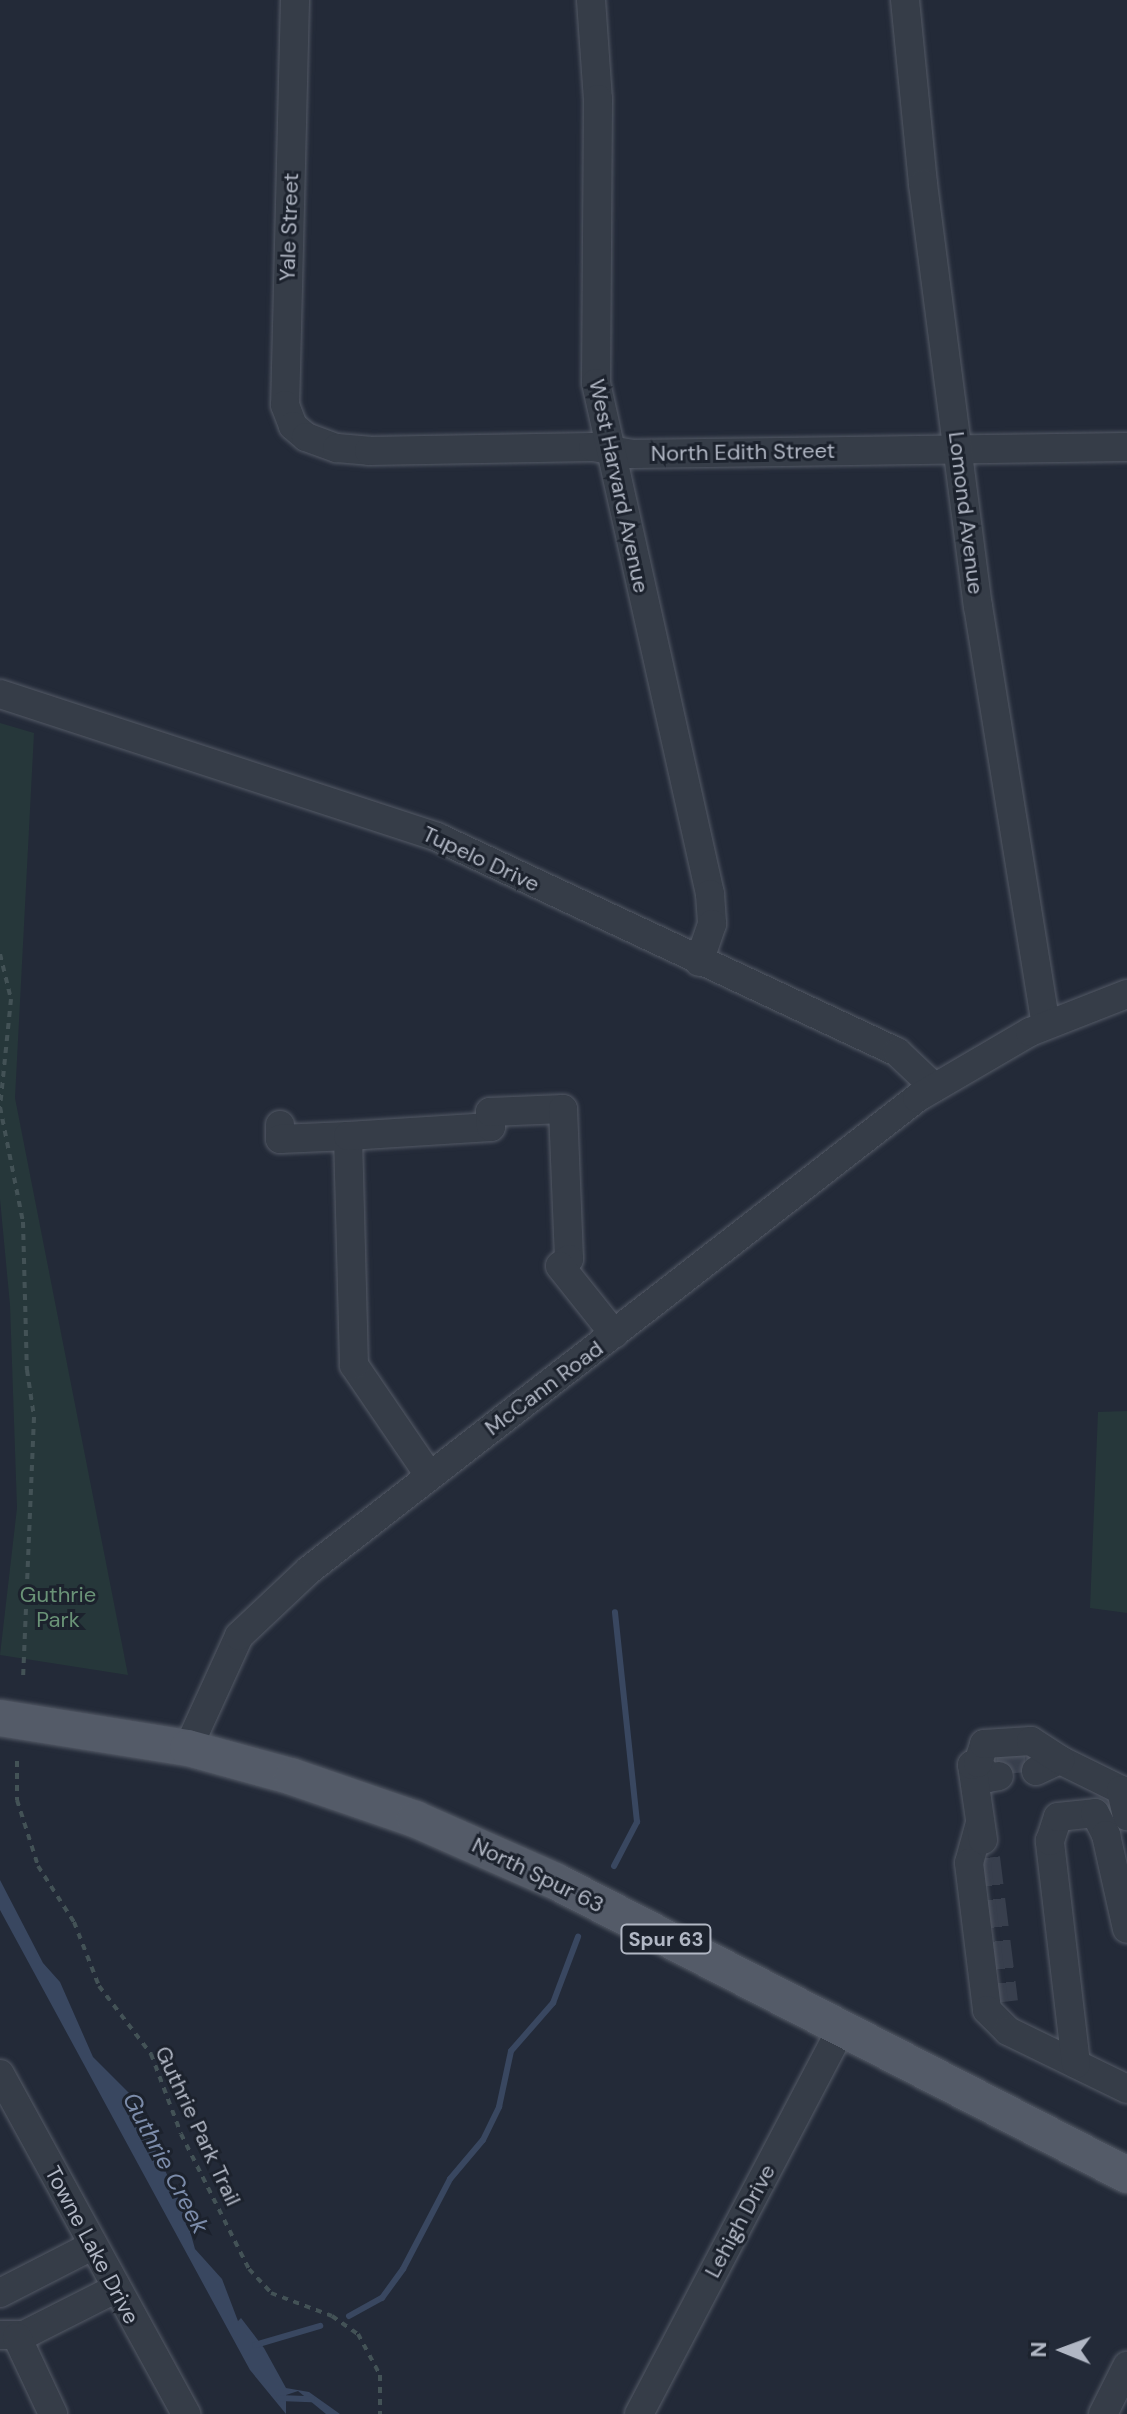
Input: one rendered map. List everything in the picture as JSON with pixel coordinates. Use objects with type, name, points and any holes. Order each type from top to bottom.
[{"type":"main road","name":"Spur 63","points":[[0,1718],[188,1748]]},
{"type":"main road","name":"North Spur 63","points":[[188,1748],[355,1797],[484,1848],[1127,2175]]},
{"type":"street","name":"Yale Street","points":[[295,0],[285,405],[293,426],[314,441]]},
{"type":"street","name":"West Harvard Avenue","points":[[591,0],[598,113],[594,369],[710,894],[712,924],[699,962]]},
{"type":"street","name":"Lomond Avenue","points":[[905,0],[983,639],[1046,1024]]},
{"type":"street","name":"North Edith Street","points":[[314,441],[359,451],[611,450],[631,454],[1127,447]]},
{"type":"street","name":"Tupelo Drive","points":[[0,694],[384,817],[897,1052],[934,1087]]},
{"type":"street","name":"McCann Road","points":[[188,1748],[223,1666],[255,1617],[429,1475],[934,1087],[1046,1024],[1127,994]]},
{"type":"street","points":[[280,1125],[280,1139],[348,1136],[491,1127],[490,1112],[563,1109],[569,1259],[560,1266],[614,1334]]},
{"type":"street","points":[[348,1136],[354,1365],[429,1475]]},
{"type":"street","points":[[986,1858],[972,1765],[991,1767],[984,1744],[1031,1741],[1043,1763],[1121,1790],[1127,1816]]},
{"type":"street","points":[[1076,2064],[1050,1841],[1058,1817],[1095,1813],[1106,1835],[1127,1929]]},
{"type":"street","points":[[980,1823],[969,1863],[987,2010],[1008,2031],[1127,2089]]},
{"type":"street","points":[[1004,2002],[1008,2031]]},
{"type":"street","name":"Lehigh Drive","points":[[639,2414],[841,2029]]},
{"type":"street","name":"Towne Lake Drive","points":[[0,2074],[186,2414]]},
{"type":"street","points":[[0,2293],[92,2246]]},
{"type":"street","points":[[53,2414],[9,2336],[115,2289]]},
{"type":"street","points":[[1103,2414],[1127,2366]]},
{"type":"path","points":[[0,954],[11,999],[0,1107],[23,1222],[25,1342],[34,1417],[23,1676]]},
{"type":"path","name":"Guthrie Park Trail","points":[[17,1761],[17,1800],[38,1866],[74,1922],[99,1986],[151,2054],[181,2134],[249,2269],[271,2293],[332,2316],[358,2334],[380,2375],[380,2414]]},
{"type":"green space","name":"Guthrie Park","points":[[0,723],[34,733],[15,1098],[128,1675],[0,1655],[17,1508],[10,1305],[0,1199]]},
{"type":"green space","points":[[1127,1411],[1127,1613],[1090,1608],[1098,1412]]},
{"type":"water","points":[[0,1880],[43,1963],[60,1982],[93,2057],[129,2093],[143,2120],[143,2139],[147,2132],[185,2213],[195,2249],[222,2279],[238,2321],[241,2318],[264,2348],[286,2388],[309,2392],[340,2414],[326,2414],[298,2391],[286,2395],[286,2414],[250,2370],[0,1910]]},
{"type":"waterway","points":[[614,1866],[637,1822],[615,1612]]},
{"type":"waterway","points":[[349,2316],[382,2298],[403,2269],[450,2179],[483,2140],[499,2107],[511,2051],[553,2003],[578,1937]]},
{"type":"waterway","points":[[255,2345],[320,2326]]},
{"type":"waterway","name":"Guthrie Creek","points":[[279,2398],[312,2399]]},
{"type":"tunnel","points":[[997,1761],[1034,1757]]},
{"type":"tunnel","points":[[986,1858],[1004,2002]]}]
